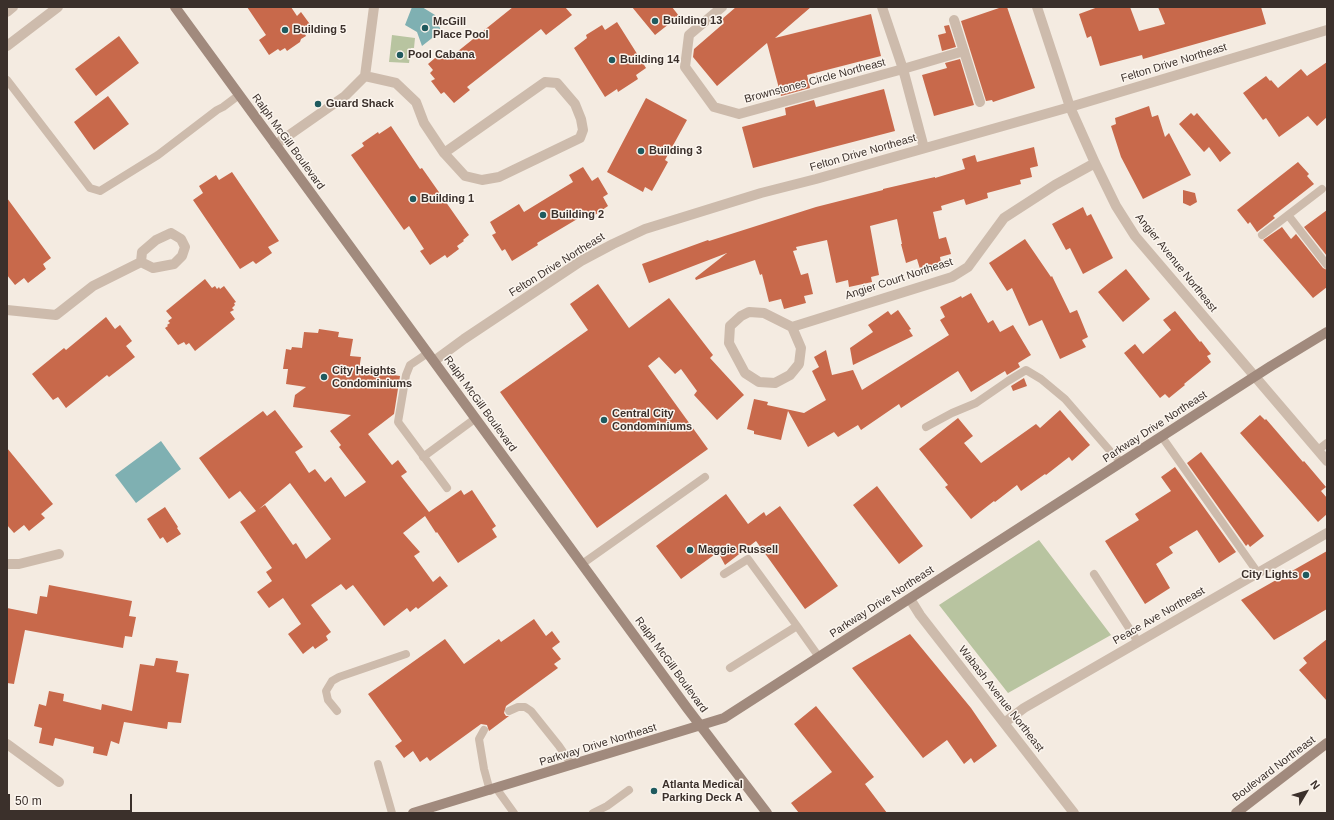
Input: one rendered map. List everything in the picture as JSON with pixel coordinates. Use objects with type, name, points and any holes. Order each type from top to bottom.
[{"type":"main road","name":"Ralph McGill Boulevard","points":[[175,7],[582,564],[767,813]]},
{"type":"main road","name":"Parkway Drive Northeast","points":[[413,813],[493,790],[724,718],[1327,332]]},
{"type":"main road","name":"Boulevard Northeast","points":[[1236,813],[1327,743]]},
{"type":"street","points":[[7,12],[13,7]]},
{"type":"street","points":[[7,46],[58,7]]},
{"type":"street","points":[[275,145],[345,96],[365,76],[374,7]]},
{"type":"street","name":"Brownstones Circle Northeast","points":[[722,7],[689,35],[685,67],[714,107],[739,114],[903,69]]},
{"type":"street","name":"Brownstones Circle Northeast","points":[[882,7],[903,69],[924,148]]},
{"type":"street","name":"Angier Avenue Northeast","points":[[1037,7],[1070,107],[1116,206],[1135,236],[1327,461]]},
{"type":"street","points":[[954,20],[980,102]]},
{"type":"street","name":"Felton Drive Northeast","points":[[434,361],[464,339],[581,261],[645,229],[761,193],[816,179],[1070,107],[1327,30]]},
{"type":"street","points":[[903,69],[964,51]]},
{"type":"street","points":[[365,76],[396,83],[416,102],[424,123],[444,153],[465,176],[482,180],[499,177],[580,138],[583,130],[581,119],[575,104],[557,83],[545,82],[444,153]]},
{"type":"street","name":"Angier Court Northeast","points":[[792,327],[952,276],[968,267],[1004,218],[1055,185],[1095,163]]},
{"type":"street","points":[[7,310],[56,315],[93,286],[141,262]]},
{"type":"street","points":[[749,312],[764,313],[792,327],[800,348],[799,364],[790,375],[775,383],[759,382],[745,373],[729,343],[730,326],[741,316],[749,312]]},
{"type":"street","name":"Peace Ave Northeast","points":[[1004,723],[1024,708],[1327,533]]},
{"type":"street","points":[[7,564],[19,564],[59,554]]},
{"type":"street","name":"Wabash Avenue Northeast","points":[[910,599],[920,615],[1074,813]]},
{"type":"street","points":[[7,744],[59,782]]},
{"type":"lane","points":[[7,80],[90,188],[100,191],[158,155],[216,110],[223,107],[239,95]]},
{"type":"lane","points":[[1262,235],[1322,189]]},
{"type":"lane","points":[[1288,215],[1327,265]]},
{"type":"lane","points":[[428,353],[410,365],[406,375],[398,422],[447,488]]},
{"type":"lane","points":[[926,427],[976,402],[1026,370],[1041,379],[1065,399],[1110,452],[1122,463]]},
{"type":"lane","points":[[423,456],[476,418]]},
{"type":"lane","points":[[1162,437],[1258,573]]},
{"type":"lane","points":[[1318,450],[1327,443]]},
{"type":"lane","points":[[582,564],[705,476]]},
{"type":"lane","points":[[724,574],[748,558],[820,657]]},
{"type":"lane","points":[[1094,574],[1138,642]]},
{"type":"lane","points":[[730,668],[797,626]]},
{"type":"lane","points":[[336,711],[328,700],[326,691],[332,682],[339,677],[406,654]]},
{"type":"lane","points":[[509,711],[518,707],[525,707],[531,711],[560,746],[572,765]]},
{"type":"lane","points":[[484,730],[479,739],[484,769],[493,790],[514,813]]},
{"type":"lane","points":[[378,764],[392,813]]},
{"type":"lane","points":[[593,813],[607,806],[628,790]]},
{"type":"green space","name":"Pool Cabana","points":[[392,35],[415,38],[414,48],[411,48],[409,63],[389,62]]},
{"type":"green space","points":[[1039,540],[1111,635],[1008,693],[939,605]]},
{"type":"water","name":"McGill Place Pool","points":[[412,7],[422,7],[435,15],[441,31],[422,46],[417,32],[405,25]]},
{"type":"water","points":[[161,441],[181,469],[136,503],[115,475]]},
{"type":"building","name":"Building 5","points":[[247,7],[291,7],[297,16],[301,12],[312,27],[304,32],[306,36],[301,39],[300,42],[287,51],[285,48],[280,51],[278,49],[269,55],[259,40],[266,35]]},
{"type":"building","points":[[513,7],[565,7],[572,15],[546,35],[541,29],[467,87],[470,90],[454,103],[444,92],[441,94],[431,81],[435,79],[430,73],[433,70],[428,64],[441,53],[447,60]]},
{"type":"building","name":"Building 13","points":[[632,7],[672,7],[679,16],[655,35]]},
{"type":"building","points":[[736,7],[811,7],[775,38],[871,14],[881,56],[807,75],[810,88],[781,96],[767,43],[717,86],[693,57],[694,49],[724,23],[721,20]]},
{"type":"building","points":[[1002,7],[1007,7],[1035,88],[993,102],[992,100],[986,101],[961,21]]},
{"type":"building","points":[[1098,7],[1130,7],[1139,31],[1165,24],[1158,7],[1261,7],[1266,24],[1143,59],[1142,55],[1100,66],[1091,36],[1087,38],[1079,14]]},
{"type":"building","name":"Building 14","points":[[617,22],[646,68],[636,75],[638,79],[618,92],[617,89],[605,97],[574,48],[587,38],[586,35],[602,25],[605,30]]},
{"type":"building","points":[[949,25],[956,47],[942,51],[938,35],[946,33],[944,26]]},
{"type":"building","points":[[119,36],[139,63],[96,96],[75,69]]},
{"type":"building","points":[[960,59],[974,105],[934,116],[922,75],[947,68],[945,63]]},
{"type":"building","points":[[1327,62],[1327,117],[1317,126],[1308,116],[1279,137],[1266,118],[1263,120],[1243,93],[1266,76],[1278,88],[1301,69],[1307,76]]},
{"type":"building","points":[[884,89],[895,131],[753,168],[742,127],[786,115],[785,108],[814,100],[816,107]]},
{"type":"building","points":[[108,96],[129,124],[94,150],[74,122]]},
{"type":"building","name":"Building 3","points":[[646,98],[687,120],[665,160],[668,162],[652,191],[645,187],[643,192],[607,172]]},
{"type":"building","points":[[1149,106],[1152,117],[1158,115],[1165,137],[1169,133],[1191,175],[1143,199],[1121,157],[1111,126],[1116,124],[1115,118]]},
{"type":"building","points":[[1191,113],[1194,116],[1197,113],[1231,153],[1220,162],[1209,147],[1204,152],[1179,124]]},
{"type":"building","name":"Building 1","points":[[391,126],[420,169],[422,168],[469,235],[457,246],[459,249],[447,258],[445,255],[430,265],[420,251],[424,249],[409,226],[404,230],[351,155],[364,146],[362,143],[378,132],[379,134]]},
{"type":"building","points":[[1034,147],[1038,166],[1030,168],[1032,177],[1020,180],[1021,184],[987,193],[988,198],[966,205],[964,199],[941,206],[942,210],[933,212],[939,239],[946,237],[951,254],[940,257],[941,263],[920,269],[917,259],[906,263],[897,219],[870,226],[879,275],[871,277],[872,282],[849,287],[848,280],[836,283],[827,240],[796,247],[797,250],[793,251],[801,275],[808,273],[813,294],[804,296],[806,303],[784,309],[781,299],[769,302],[762,274],[760,275],[755,260],[696,280],[695,278],[727,253],[649,283],[642,264],[708,240],[709,241],[816,207],[883,189],[935,178],[965,169],[962,159],[975,155],[977,162]]},
{"type":"building","points":[[1298,162],[1309,174],[1307,176],[1314,184],[1273,216],[1275,218],[1257,232],[1250,222],[1248,224],[1237,210]]},
{"type":"building","name":"Building 2","points":[[583,167],[592,181],[598,177],[608,194],[603,197],[608,206],[592,217],[589,212],[537,243],[538,245],[512,261],[505,249],[502,251],[492,235],[496,233],[490,222],[519,204],[524,212],[573,182],[569,175]]},
{"type":"building","points":[[232,172],[279,241],[268,247],[272,253],[256,264],[253,261],[240,269],[193,200],[203,193],[199,186],[216,175],[219,180]]},
{"type":"building","points":[[1183,190],[1195,193],[1197,202],[1190,206],[1183,203]]},
{"type":"building","points":[[7,198],[51,258],[43,264],[46,269],[28,283],[24,278],[15,285],[7,275]]},
{"type":"building","points":[[1083,207],[1087,216],[1091,214],[1113,258],[1083,274],[1070,248],[1066,250],[1052,224]]},
{"type":"building","points":[[1327,210],[1327,256],[1304,227]]},
{"type":"building","points":[[1282,227],[1291,239],[1296,234],[1323,268],[1327,270],[1327,287],[1313,298],[1263,240]]},
{"type":"building","points":[[1025,239],[1051,277],[1052,276],[1070,313],[1077,310],[1088,337],[1082,340],[1086,347],[1060,359],[1042,320],[1029,326],[1012,288],[1007,291],[989,263]]},
{"type":"building","points":[[1126,269],[1150,299],[1123,322],[1098,292]]},
{"type":"building","points":[[205,279],[212,288],[215,286],[217,289],[219,287],[220,289],[224,286],[236,302],[232,308],[234,310],[230,312],[235,319],[195,351],[189,343],[186,345],[184,342],[178,345],[165,328],[170,323],[168,321],[172,318],[166,311]]},
{"type":"building","name":"Central City Condominiums","points":[[598,284],[629,328],[669,298],[713,355],[710,358],[744,395],[717,420],[694,395],[697,391],[681,369],[675,374],[659,357],[648,366],[708,449],[597,528],[500,392],[588,330],[570,304]]},
{"type":"building","points":[[971,293],[988,323],[993,320],[1000,332],[1013,325],[1031,355],[1018,363],[1020,367],[1007,375],[1005,371],[971,392],[958,371],[901,408],[899,404],[861,430],[858,425],[838,437],[834,432],[808,447],[788,411],[781,440],[754,434],[754,431],[747,429],[754,399],[768,402],[767,405],[804,413],[826,400],[812,371],[819,367],[814,357],[826,350],[832,375],[853,370],[862,390],[949,335],[940,320],[945,317],[940,307],[961,296],[962,298]]},
{"type":"building","points":[[898,310],[911,329],[909,330],[913,336],[853,365],[850,348],[873,332],[868,325],[888,311],[891,315]]},
{"type":"building","points":[[1175,311],[1211,354],[1207,356],[1211,362],[1169,398],[1165,394],[1160,398],[1124,353],[1135,344],[1143,354],[1171,330],[1163,320]]},
{"type":"building","points":[[106,317],[115,329],[120,325],[132,341],[126,346],[135,357],[109,377],[107,375],[66,408],[58,397],[53,400],[32,374],[64,348],[66,350]]},
{"type":"building","points":[[319,329],[339,332],[338,337],[353,339],[350,356],[361,357],[359,370],[400,376],[394,414],[368,434],[392,465],[398,460],[407,472],[401,476],[429,512],[461,490],[464,495],[472,490],[496,526],[492,529],[497,537],[458,563],[425,516],[403,533],[420,552],[414,556],[433,582],[440,576],[448,586],[418,609],[416,607],[410,612],[407,608],[384,626],[353,585],[346,590],[341,584],[311,605],[331,632],[326,636],[328,640],[315,649],[313,646],[303,654],[288,634],[301,624],[283,598],[269,608],[257,592],[272,581],[266,572],[272,568],[240,522],[256,511],[240,491],[229,499],[199,458],[263,411],[267,416],[275,410],[303,447],[295,452],[309,473],[315,469],[325,482],[331,477],[345,497],[366,482],[339,447],[341,445],[330,431],[351,415],[293,407],[295,395],[306,387],[286,384],[288,369],[283,369],[286,349],[291,350],[292,347],[302,348],[304,332],[318,333]],"holes":[[[290,483],[331,539],[306,559],[296,543],[293,545],[265,505],[259,509]]]},
{"type":"building","points":[[1024,378],[1027,386],[1013,391],[1011,386]]},
{"type":"building","points":[[1060,410],[1090,445],[1072,461],[1069,457],[1046,475],[1045,474],[1021,491],[1017,485],[971,519],[945,487],[948,485],[919,449],[958,418],[973,436],[964,443],[981,463],[1036,424],[1040,428]]},
{"type":"building","points":[[1260,415],[1265,420],[1266,419],[1326,487],[1321,491],[1327,498],[1327,514],[1318,522],[1240,433]]},
{"type":"building","points":[[7,448],[53,504],[41,514],[45,518],[29,531],[24,525],[14,533],[7,525]]},
{"type":"building","points":[[1201,452],[1264,536],[1250,547],[1248,544],[1246,546],[1187,463]]},
{"type":"building","points":[[1175,467],[1236,552],[1219,563],[1197,530],[1169,547],[1173,553],[1156,564],[1170,588],[1145,604],[1105,541],[1139,520],[1135,514],[1171,491],[1161,477]]},
{"type":"building","points":[[877,486],[923,546],[899,564],[853,505]]},
{"type":"building","name":"Maggie Russell","points":[[726,494],[748,524],[764,512],[766,516],[780,506],[838,586],[805,609],[756,541],[725,565],[718,552],[681,579],[656,546]]},
{"type":"building","points":[[165,507],[181,534],[167,543],[163,537],[160,539],[147,519]]},
{"type":"building","name":"City Lights","points":[[1327,551],[1327,609],[1274,640],[1241,600]]},
{"type":"building","points":[[49,585],[132,601],[129,616],[136,617],[132,637],[125,636],[123,648],[25,630],[14,684],[7,683],[7,608],[37,614],[40,596],[47,597]]},
{"type":"building","points":[[534,619],[546,636],[552,631],[560,642],[552,648],[561,659],[554,664],[558,668],[506,706],[504,713],[506,716],[509,716],[489,731],[487,725],[481,724],[430,761],[427,757],[420,762],[413,751],[404,758],[395,746],[402,741],[368,694],[445,639],[464,664],[499,639],[501,642]]},
{"type":"building","points":[[910,634],[971,708],[997,746],[974,763],[971,758],[964,764],[947,740],[923,758],[852,668]]},
{"type":"building","points":[[1327,639],[1327,701],[1299,670],[1307,663],[1303,658]]},
{"type":"building","points":[[156,658],[178,661],[176,672],[189,674],[181,723],[168,722],[167,729],[124,722],[119,744],[111,741],[107,756],[93,753],[94,747],[55,738],[53,746],[39,743],[42,728],[34,726],[39,704],[46,706],[49,691],[64,694],[63,701],[101,710],[102,704],[132,711],[140,664],[154,666]]},
{"type":"building","points":[[816,706],[874,777],[865,784],[887,813],[799,813],[791,803],[832,772],[794,724]]},
{"type":"place","name":"Building 13","points":[[655,21]]},
{"type":"place","name":"McGill Place Pool","points":[[425,28]]},
{"type":"place","name":"Building 5","points":[[285,30]]},
{"type":"place","name":"Pool Cabana","points":[[400,55]]},
{"type":"place","name":"Building 14","points":[[612,60]]},
{"type":"place","name":"Guard Shack","points":[[318,104]]},
{"type":"place","name":"Building 3","points":[[641,151]]},
{"type":"place","name":"Building 1","points":[[413,199]]},
{"type":"place","name":"Building 2","points":[[543,215]]},
{"type":"place","name":"City Heights Condominiums","points":[[324,377]]},
{"type":"place","name":"Central City Condominiums","points":[[604,420]]},
{"type":"place","name":"Maggie Russell","points":[[690,550]]},
{"type":"place","name":"City Lights","points":[[1306,575]]},
{"type":"place","name":"Atlanta Medical Parking Deck A","points":[[654,791]]}]
